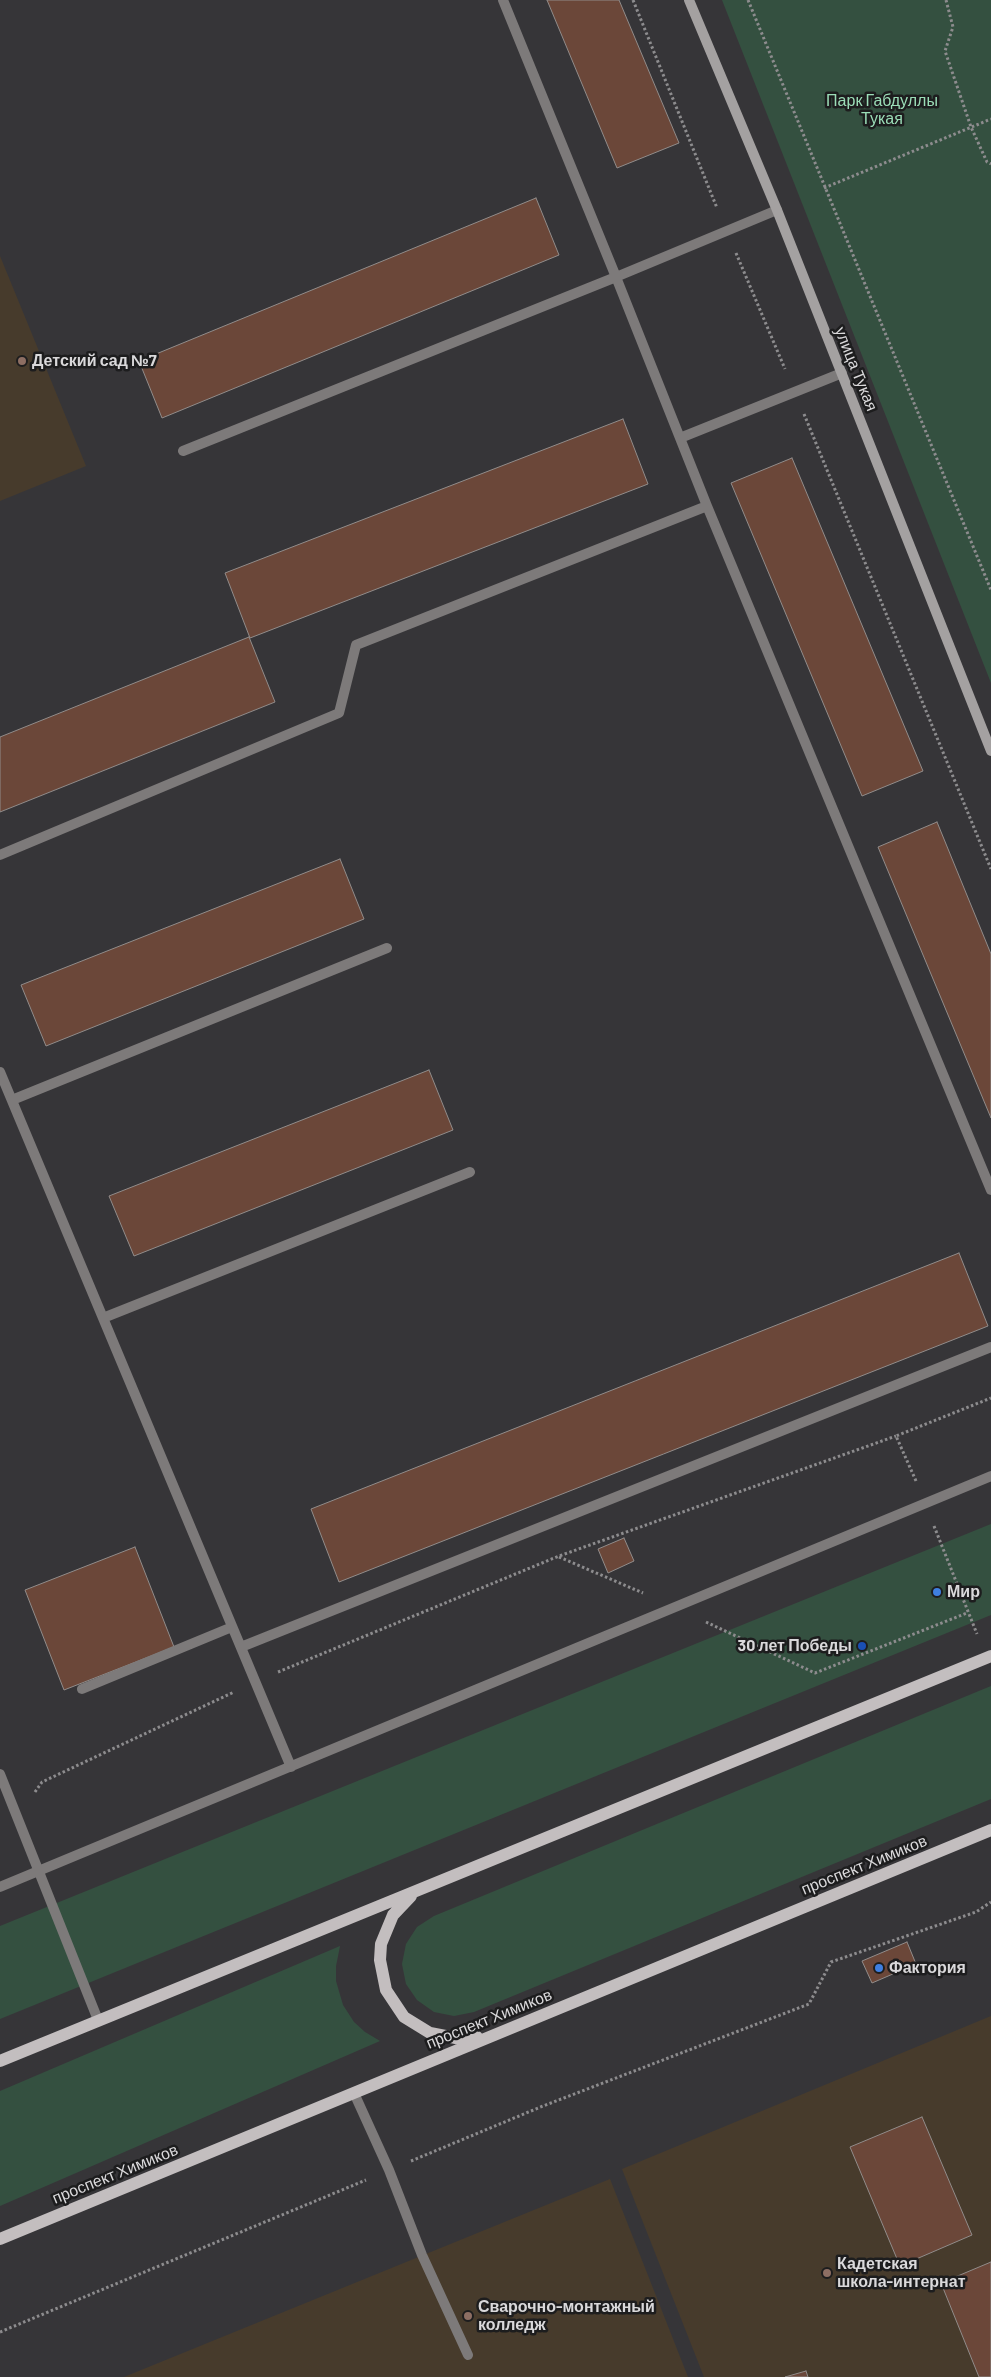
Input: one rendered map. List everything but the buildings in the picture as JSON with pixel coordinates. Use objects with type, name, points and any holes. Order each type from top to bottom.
[{"type":"main road","points":[[0,2061],[991,1656]]},
{"type":"main road","name":"проспект Химиков","points":[[0,2239],[991,1830]]},
{"type":"main road","points":[[428,1886],[403,1903],[386,1930],[380,1960],[386,1990],[404,2017],[430,2033],[461,2039],[493,2035]]},
{"type":"street","name":"улица Тукая","points":[[690,0],[777,210],[991,750]]},
{"type":"lane","points":[[503,0],[707,506],[991,1190]]},
{"type":"lane","points":[[183,451],[616,277],[777,210]]},
{"type":"lane","points":[[680,438],[842,373]]},
{"type":"lane","points":[[0,854],[339,713],[356,645],[707,506]]},
{"type":"lane","points":[[12,1100],[387,948]]},
{"type":"lane","points":[[0,1072],[291,1767]]},
{"type":"lane","points":[[103,1318],[470,1172]]},
{"type":"lane","points":[[241,1647],[991,1347]]},
{"type":"lane","points":[[0,1887],[991,1476]]},
{"type":"lane","points":[[82,1689],[232,1627]]},
{"type":"lane","points":[[0,1774],[98,2020]]},
{"type":"lane","points":[[354,2093],[389,2170],[422,2255],[468,2355]]},
{"type":"path","points":[[633,0],[726,231],[795,392],[991,869]]},
{"type":"path","points":[[748,0],[991,590]]},
{"type":"path","points":[[946,0],[953,27],[945,51],[971,127],[986,162],[991,164]]},
{"type":"path","points":[[824,188],[991,119]]},
{"type":"path","points":[[896,1436],[559,1556],[675,1607],[815,1673],[967,1613]]},
{"type":"path","points":[[0,2332],[553,2102],[809,2004],[832,1962],[976,1912],[991,1902]]},
{"type":"shaded area","name":"Детский сад №7","points":[[0,256],[86,466],[0,501]]},
{"type":"shaded area","name":"Кадетская школа-интернат","points":[[991,2016],[991,2377],[704,2377],[622,2169]]},
{"type":"shaded area","name":"Сварочно-монтажный колледж","points":[[610,2179],[688,2377],[124,2377]]},
{"type":"green space","name":"Парк Габдуллы Тукая","points":[[722,0],[991,0],[991,683]]},
{"type":"green space","points":[[991,1524],[991,1615],[0,2019],[0,1926]]},
{"type":"green space","points":[[991,1686],[991,1799],[474,2012],[454,2016],[434,2012],[417,2000],[406,1984],[402,1964],[406,1944],[417,1927],[434,1916]]},
{"type":"green space","points":[[340,1946],[336,1966],[336,1981],[343,2005],[354,2022],[365,2032],[380,2041],[0,2206],[0,2091]]},
{"type":"place","name":"Детский сад №7","points":[[22,361]]},
{"type":"place","name":"Мир","points":[[937,1592]]},
{"type":"place","name":"30 лет Победы","points":[[862,1646]]},
{"type":"place","name":"Фактория","points":[[879,1968]]},
{"type":"place","name":"Кадетская школа-интернат","points":[[827,2273]]},
{"type":"place","name":"Сварочно-монтажный колледж","points":[[468,2316]]}]
